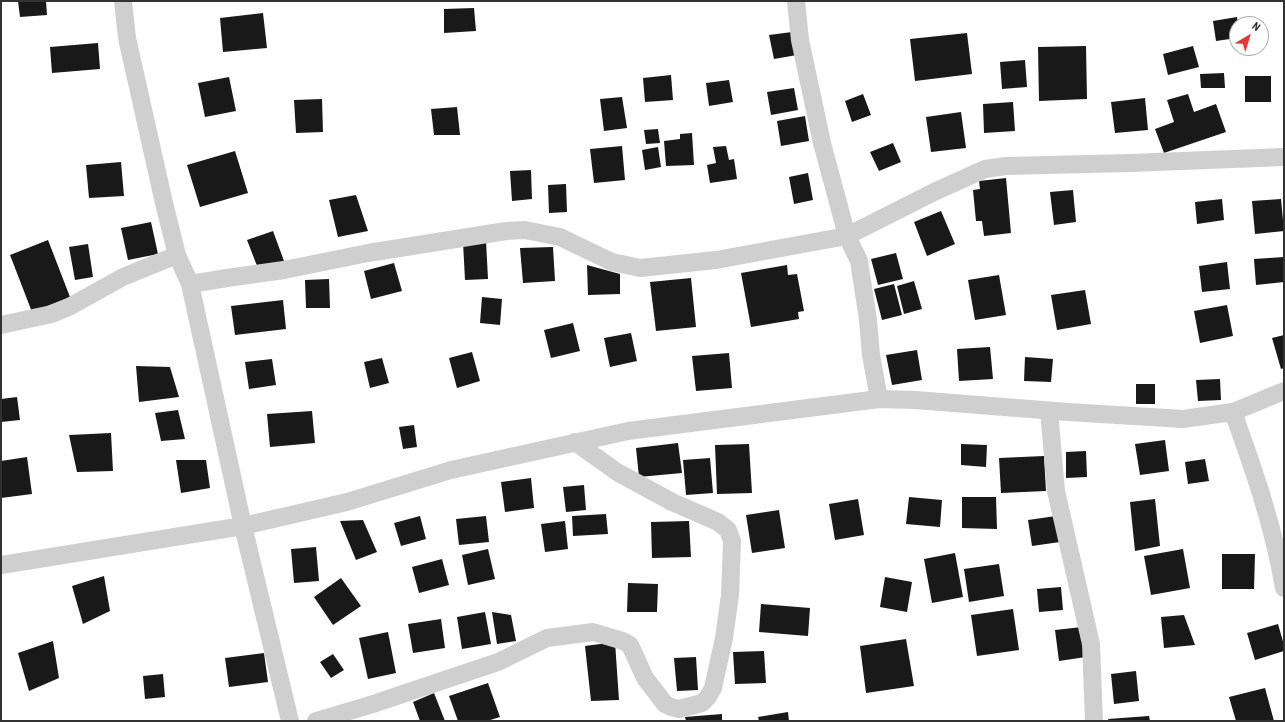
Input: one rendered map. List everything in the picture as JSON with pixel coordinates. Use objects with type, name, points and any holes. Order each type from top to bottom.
[{"type":"street","points":[[123,1],[127,38],[177,255],[190,284],[243,526],[290,721]]},
{"type":"street","points":[[796,1],[800,40],[822,143],[847,236],[859,260],[868,320],[871,355],[879,399]]},
{"type":"street","points":[[190,284],[284,270],[368,253],[506,231],[525,230],[560,237],[612,262],[640,268],[716,260],[847,236],[934,192],[985,169],[1006,166],[1284,157]]},
{"type":"street","points":[[1,325],[52,314],[69,307],[123,277],[177,255]]},
{"type":"street","points":[[1,565],[243,526],[347,502],[452,470],[628,431],[879,399],[915,400],[1049,411],[1183,419],[1233,412],[1284,391]]},
{"type":"street","points":[[1049,411],[1056,491],[1071,563],[1091,644],[1094,721]]},
{"type":"street","points":[[1233,412],[1254,469],[1279,559],[1284,588]]},
{"type":"street","points":[[316,721],[373,704],[498,662],[547,638],[593,632],[623,641],[630,645],[645,678],[665,704],[679,709],[702,703],[708,697],[713,688],[724,638],[730,595],[732,541],[728,530],[718,522],[672,502],[617,472],[575,442]]},
{"type":"building","points":[[18,1],[46,1],[47,15],[20,17]]},
{"type":"building","points":[[474,8],[476,31],[444,33],[444,9]]},
{"type":"building","points":[[263,13],[267,48],[223,52],[220,18]]},
{"type":"building","points":[[1229,18],[1229,39],[1216,41],[1213,21]]},
{"type":"building","points":[[792,32],[797,55],[774,59],[769,35]]},
{"type":"building","points":[[967,33],[972,74],[915,81],[910,39]]},
{"type":"building","points":[[98,43],[100,69],[52,73],[50,47]]},
{"type":"building","points":[[1086,46],[1087,99],[1039,101],[1038,47]]},
{"type":"building","points":[[1193,46],[1199,67],[1168,75],[1163,54]]},
{"type":"building","points":[[1025,60],[1027,87],[1002,89],[1000,62]]},
{"type":"building","points":[[1224,73],[1225,88],[1201,88],[1200,74]]},
{"type":"building","points":[[671,75],[673,100],[645,102],[643,78]]},
{"type":"building","points":[[1245,76],[1271,76],[1271,102],[1245,102]]},
{"type":"building","points":[[229,77],[236,111],[205,117],[198,83]]},
{"type":"building","points":[[729,80],[733,102],[709,106],[706,83]]},
{"type":"building","points":[[794,88],[798,110],[771,115],[767,92]]},
{"type":"building","points":[[863,94],[871,115],[852,122],[845,101]]},
{"type":"building","points":[[1188,94],[1194,112],[1216,104],[1226,132],[1164,153],[1155,129],[1174,122],[1167,100]]},
{"type":"building","points":[[622,97],[627,128],[604,131],[600,99]]},
{"type":"building","points":[[1145,98],[1148,130],[1115,133],[1111,102]]},
{"type":"building","points":[[322,99],[323,132],[296,133],[294,100]]},
{"type":"building","points":[[1013,102],[1015,131],[984,133],[983,104]]},
{"type":"building","points":[[457,107],[460,135],[434,135],[431,109]]},
{"type":"building","points":[[961,112],[966,148],[931,152],[926,117]]},
{"type":"building","points":[[805,116],[809,141],[781,146],[777,121]]},
{"type":"building","points":[[658,129],[660,143],[646,144],[644,130]]},
{"type":"building","points":[[692,133],[694,165],[666,166],[664,141],[680,139],[680,134]]},
{"type":"building","points":[[893,143],[901,162],[879,171],[870,152]]},
{"type":"building","points":[[622,146],[625,180],[594,183],[590,149]]},
{"type":"building","points":[[726,146],[729,160],[734,159],[737,179],[710,183],[707,165],[716,163],[713,147]]},
{"type":"building","points":[[658,147],[661,167],[645,170],[642,150]]},
{"type":"building","points":[[235,151],[248,193],[200,207],[187,165]]},
{"type":"building","points":[[121,162],[124,196],[89,198],[86,165]]},
{"type":"building","points":[[531,170],[532,199],[512,201],[510,171]]},
{"type":"building","points":[[808,173],[813,200],[794,204],[789,177]]},
{"type":"building","points":[[1006,178],[1011,233],[984,236],[982,221],[976,221],[973,190],[980,189],[979,181]]},
{"type":"building","points":[[566,184],[567,212],[549,213],[548,185]]},
{"type":"building","points":[[1073,190],[1076,222],[1054,225],[1050,192]]},
{"type":"building","points":[[356,195],[368,231],[338,237],[329,200]]},
{"type":"building","points":[[1222,199],[1224,220],[1197,224],[1195,202]]},
{"type":"building","points":[[1281,199],[1284,231],[1255,234],[1252,201]]},
{"type":"building","points":[[941,211],[955,244],[927,256],[914,222]]},
{"type":"building","points":[[151,222],[158,254],[128,260],[121,228]]},
{"type":"building","points":[[273,231],[284,261],[259,271],[247,240]]},
{"type":"building","points":[[48,240],[70,297],[32,312],[10,255]]},
{"type":"building","points":[[486,241],[488,279],[465,280],[463,242]]},
{"type":"building","points":[[88,244],[93,277],[75,280],[69,247]]},
{"type":"building","points":[[553,247],[555,281],[523,283],[520,248]]},
{"type":"building","points":[[896,253],[903,279],[878,285],[871,259]]},
{"type":"building","points":[[1284,257],[1284,282],[1256,285],[1254,259]]},
{"type":"building","points":[[1227,262],[1230,289],[1202,292],[1199,266]]},
{"type":"building","points":[[394,263],[402,291],[371,299],[364,271]]},
{"type":"building","points":[[587,265],[620,274],[620,294],[588,295]]},
{"type":"building","points":[[787,265],[788,275],[797,274],[804,311],[798,312],[799,319],[751,327],[741,273]]},
{"type":"building","points":[[999,275],[1006,315],[975,320],[968,280]]},
{"type":"building","points":[[691,278],[696,327],[656,331],[650,282]]},
{"type":"building","points":[[329,279],[330,308],[306,308],[305,280]]},
{"type":"building","points":[[914,281],[922,309],[904,314],[897,286]]},
{"type":"building","points":[[894,284],[902,315],[882,320],[874,289]]},
{"type":"building","points":[[1085,290],[1091,324],[1057,330],[1051,295]]},
{"type":"building","points":[[482,297],[502,299],[500,325],[480,323]]},
{"type":"building","points":[[283,300],[286,329],[235,335],[231,306]]},
{"type":"building","points":[[1227,305],[1233,336],[1200,343],[1194,311]]},
{"type":"building","points":[[573,323],[580,351],[551,358],[544,330]]},
{"type":"building","points":[[631,333],[637,361],[610,367],[604,338]]},
{"type":"building","points":[[1284,335],[1284,368],[1281,369],[1272,338]]},
{"type":"building","points":[[990,347],[993,379],[959,381],[957,349]]},
{"type":"building","points":[[917,350],[922,380],[892,385],[886,355]]},
{"type":"building","points":[[472,352],[480,381],[457,388],[449,358]]},
{"type":"building","points":[[729,353],[732,388],[696,391],[692,356]]},
{"type":"building","points":[[1025,357],[1053,359],[1051,382],[1024,381]]},
{"type":"building","points":[[382,358],[389,383],[370,388],[364,362]]},
{"type":"building","points":[[272,359],[276,385],[249,389],[245,362]]},
{"type":"building","points":[[136,366],[170,367],[179,397],[139,402]]},
{"type":"building","points":[[1220,379],[1221,400],[1198,401],[1196,380]]},
{"type":"building","points":[[1136,384],[1155,384],[1155,404],[1136,404]]},
{"type":"building","points":[[17,397],[20,420],[1,422],[1,399]]},
{"type":"building","points":[[178,410],[185,439],[161,441],[155,413]]},
{"type":"building","points":[[312,411],[315,443],[270,447],[267,414]]},
{"type":"building","points":[[414,425],[417,447],[403,449],[399,427]]},
{"type":"building","points":[[111,433],[113,471],[77,472],[69,435]]},
{"type":"building","points":[[1165,440],[1169,471],[1140,475],[1135,444]]},
{"type":"building","points":[[678,443],[682,473],[639,477],[636,448]]},
{"type":"building","points":[[749,444],[752,493],[717,494],[715,445]]},
{"type":"building","points":[[961,444],[987,445],[986,467],[961,465]]},
{"type":"building","points":[[1086,451],[1087,477],[1066,478],[1066,452]]},
{"type":"building","points":[[1044,456],[1046,491],[1001,493],[999,458]]},
{"type":"building","points":[[27,457],[32,494],[1,498],[1,461]]},
{"type":"building","points":[[710,458],[713,493],[686,495],[683,460]]},
{"type":"building","points":[[1205,459],[1209,481],[1188,484],[1185,462]]},
{"type":"building","points":[[176,460],[206,460],[210,488],[181,493]]},
{"type":"building","points":[[531,478],[534,508],[505,512],[501,482]]},
{"type":"building","points":[[584,485],[586,510],[566,512],[563,487]]},
{"type":"building","points":[[909,497],[942,500],[940,527],[906,524]]},
{"type":"building","points":[[962,497],[996,497],[997,529],[962,528]]},
{"type":"building","points":[[858,499],[864,535],[835,540],[829,504]]},
{"type":"building","points":[[1155,499],[1160,546],[1135,551],[1130,502]]},
{"type":"building","points":[[779,510],[785,548],[752,553],[746,515]]},
{"type":"building","points":[[606,514],[608,534],[573,536],[572,516]]},
{"type":"building","points":[[420,516],[426,539],[401,546],[394,523]]},
{"type":"building","points":[[486,516],[489,542],[459,545],[456,519]]},
{"type":"building","points":[[1056,516],[1060,542],[1032,546],[1028,520]]},
{"type":"building","points":[[363,520],[377,552],[356,560],[340,521]]},
{"type":"building","points":[[565,521],[568,549],[545,552],[541,524]]},
{"type":"building","points":[[689,521],[691,557],[652,558],[651,522]]},
{"type":"building","points":[[316,547],[319,581],[294,583],[291,549]]},
{"type":"building","points":[[488,549],[495,579],[468,585],[462,555]]},
{"type":"building","points":[[1183,549],[1190,588],[1151,595],[1144,556]]},
{"type":"building","points":[[955,553],[963,597],[932,603],[924,559]]},
{"type":"building","points":[[1222,554],[1255,554],[1254,589],[1222,589]]},
{"type":"building","points":[[442,559],[449,585],[419,593],[412,567]]},
{"type":"building","points":[[999,564],[1004,596],[969,602],[964,569]]},
{"type":"building","points":[[104,576],[110,611],[83,624],[72,586]]},
{"type":"building","points":[[885,577],[912,582],[907,612],[880,607]]},
{"type":"building","points":[[341,578],[361,606],[333,625],[314,597]]},
{"type":"building","points":[[628,583],[658,584],[657,612],[627,612]]},
{"type":"building","points":[[1061,587],[1063,610],[1039,612],[1037,589]]},
{"type":"building","points":[[761,604],[810,608],[808,636],[759,632]]},
{"type":"building","points":[[1013,609],[1019,650],[977,656],[971,615]]},
{"type":"building","points":[[485,612],[491,644],[462,649],[457,617]]},
{"type":"building","points":[[492,612],[511,615],[516,641],[497,644]]},
{"type":"building","points":[[1184,615],[1195,645],[1164,648],[1161,617]]},
{"type":"building","points":[[441,619],[445,648],[413,653],[408,624]]},
{"type":"building","points":[[1278,624],[1284,645],[1284,651],[1255,660],[1247,633]]},
{"type":"building","points":[[1082,627],[1086,657],[1059,661],[1055,630]]},
{"type":"building","points":[[388,632],[396,673],[368,679],[359,638]]},
{"type":"building","points":[[906,639],[914,686],[866,693],[860,646]]},
{"type":"building","points":[[53,641],[59,678],[29,691],[18,653]]},
{"type":"building","points":[[615,642],[619,700],[591,701],[585,646]]},
{"type":"building","points":[[764,651],[766,683],[735,684],[733,652]]},
{"type":"building","points":[[264,653],[268,682],[229,687],[225,658]]},
{"type":"building","points":[[333,654],[344,670],[331,678],[320,662]]},
{"type":"building","points":[[696,657],[698,690],[677,691],[674,658]]},
{"type":"building","points":[[1136,671],[1139,701],[1114,704],[1111,674]]},
{"type":"building","points":[[163,674],[165,697],[145,699],[143,676]]},
{"type":"building","points":[[488,683],[500,717],[487,721],[458,721],[449,696]]},
{"type":"building","points":[[1265,688],[1274,721],[1236,721],[1229,697]]},
{"type":"building","points":[[434,693],[445,721],[420,721],[413,702]]},
{"type":"building","points":[[788,712],[789,721],[759,721],[758,717]]},
{"type":"building","points":[[722,714],[722,721],[686,721],[685,717]]},
{"type":"building","points":[[1149,716],[1150,721],[1109,721],[1108,719]]}]
